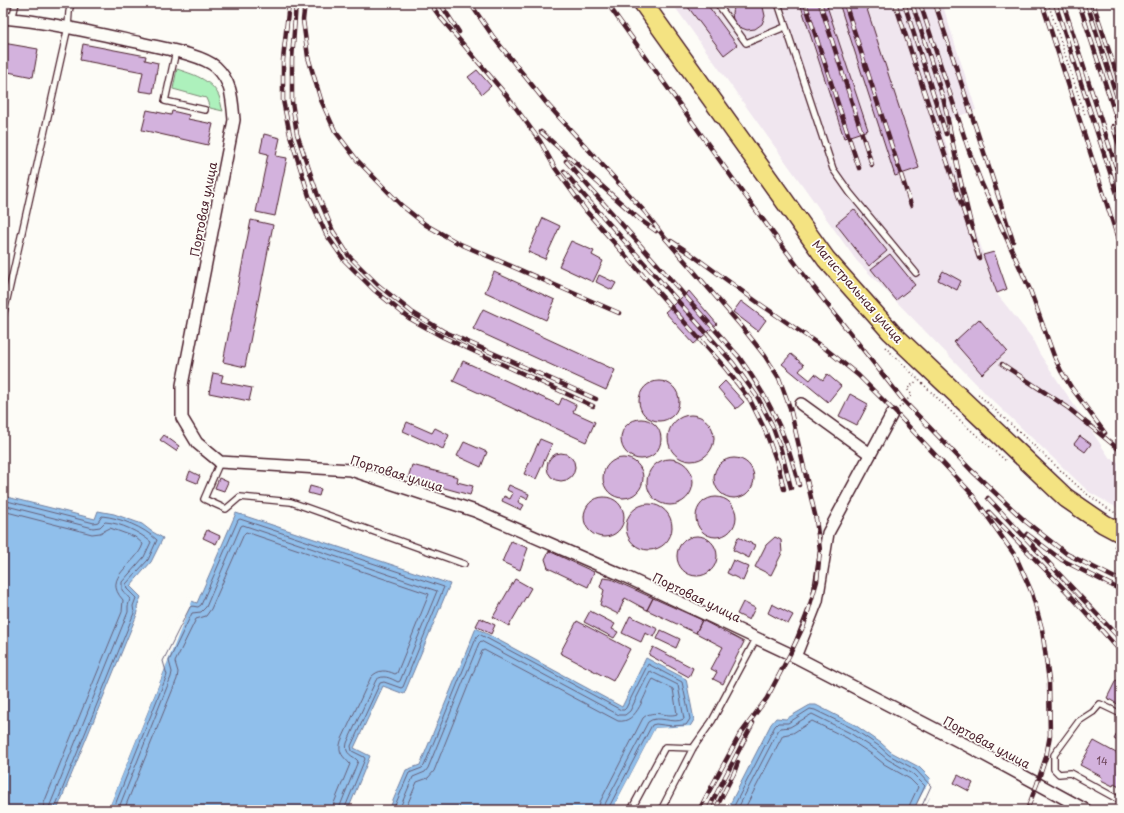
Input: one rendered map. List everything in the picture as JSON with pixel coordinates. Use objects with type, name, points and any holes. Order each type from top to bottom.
[{"type":"highway","name":"Магистральная улица","points":[[643,3],[826,259],[891,332],[1066,498],[1104,524],[1121,533]]},
{"type":"street","name":"Портовая улица","points":[[7,18],[68,27],[176,51],[197,57],[214,66],[226,77],[232,94],[234,120],[182,385],[182,418],[197,443],[220,462],[351,470],[475,511],[624,576],[795,657],[968,746],[1086,810]]},
{"type":"street","points":[[801,404],[870,454]]},
{"type":"street","points":[[795,657],[818,601],[828,533],[892,414]]},
{"type":"lane","points":[[7,18],[16,3]]},
{"type":"lane","points":[[3,318],[68,27],[71,3]]},
{"type":"lane","points":[[717,3],[746,44],[785,27]]},
{"type":"lane","points":[[778,3],[833,169],[850,193],[916,273]]},
{"type":"lane","points":[[176,51],[165,101],[205,110]]},
{"type":"lane","points":[[220,462],[204,499],[226,509],[240,497],[290,502],[464,564]]},
{"type":"lane","points":[[661,810],[693,748],[712,721],[756,639]]},
{"type":"lane","points":[[1121,714],[1100,704],[1093,712],[1079,721],[1054,755],[1054,769],[1059,774],[1070,773],[1121,801]]},
{"type":"lane","points":[[631,810],[664,747],[693,748]]},
{"type":"path","points":[[1048,3],[1084,115]]},
{"type":"path","points":[[892,414],[906,403],[912,395],[907,390],[918,380]]},
{"type":"path","points":[[975,391],[1084,492],[1121,516]]},
{"type":"shaded area","points":[[672,3],[942,3],[976,110],[939,123],[997,294],[1032,338],[1039,353],[1109,457],[1121,464],[1121,510],[1089,492],[991,399],[856,260]]},
{"type":"green space","points":[[177,69],[201,78],[211,85],[219,96],[223,111],[210,108],[206,98],[173,89]]},
{"type":"water","points":[[3,496],[95,519],[98,511],[114,514],[142,524],[163,538],[151,562],[130,586],[141,597],[137,607],[138,612],[57,810],[3,810]]},
{"type":"water","points":[[236,513],[450,584],[404,694],[383,686],[354,748],[370,756],[348,810],[108,810],[163,674],[189,600],[197,603]]},
{"type":"water","points":[[476,628],[622,707],[646,658],[686,679],[694,720],[689,728],[655,728],[612,810],[389,810],[406,770],[420,765]]},
{"type":"water","points":[[810,705],[816,705],[855,725],[881,743],[891,752],[919,767],[933,781],[929,798],[923,810],[727,810],[771,724],[776,718],[786,719]]},
{"type":"pier","points":[[188,598],[193,599],[108,810],[106,810],[161,674],[157,660]]},
{"type":"pier","points":[[692,726],[690,730],[673,733],[656,730],[615,810],[612,810],[655,728]]},
{"type":"pier","points":[[932,776],[938,782],[923,810],[913,810]]},
{"type":"building","points":[[685,3],[706,3],[737,45],[724,55]]},
{"type":"building","points":[[737,3],[760,3],[763,7],[765,16],[762,24],[755,29],[747,30],[739,27],[733,21],[732,12]]},
{"type":"building","points":[[800,3],[826,3],[868,130],[844,138]]},
{"type":"building","points":[[839,3],[865,3],[919,168],[895,176]]},
{"type":"building","points":[[3,43],[38,49],[33,77],[3,71]]},
{"type":"building","points":[[83,44],[146,56],[145,60],[158,63],[153,93],[139,91],[143,72],[80,60]]},
{"type":"building","points":[[477,70],[491,86],[482,94],[468,77]]},
{"type":"building","points":[[147,110],[171,115],[172,111],[189,115],[188,119],[213,124],[208,145],[142,130]]},
{"type":"building","points":[[264,134],[280,138],[276,156],[287,158],[275,216],[256,212],[268,154],[260,152]]},
{"type":"building","points":[[854,209],[887,251],[869,266],[836,224]]},
{"type":"building","points":[[543,218],[560,226],[545,259],[528,252]]},
{"type":"building","points":[[251,220],[273,225],[245,367],[223,362]]},
{"type":"building","points":[[571,241],[594,251],[592,255],[603,261],[593,282],[559,266]]},
{"type":"building","points":[[994,252],[1007,289],[997,293],[983,255]]},
{"type":"building","points":[[890,254],[915,285],[896,300],[871,269]]},
{"type":"building","points":[[943,271],[961,281],[957,290],[938,280]]},
{"type":"building","points":[[494,272],[555,300],[546,320],[485,292]]},
{"type":"building","points":[[599,275],[616,283],[612,290],[596,282]]},
{"type":"building","points":[[689,291],[717,324],[694,344],[665,312]]},
{"type":"building","points":[[741,301],[766,320],[758,331],[733,312]]},
{"type":"building","points":[[483,309],[615,370],[606,390],[473,329]]},
{"type":"building","points":[[979,319],[1007,351],[982,374],[954,342]]},
{"type":"building","points":[[791,354],[804,365],[799,371],[810,380],[815,374],[823,380],[827,374],[841,386],[828,402],[782,364]]},
{"type":"building","points":[[463,361],[559,405],[562,398],[576,405],[573,412],[595,422],[586,442],[453,381]]},
{"type":"building","points":[[213,373],[223,375],[221,382],[252,388],[249,401],[209,393]]},
{"type":"building","points":[[659,381],[667,383],[673,387],[677,393],[679,401],[677,409],[673,415],[667,419],[659,421],[651,419],[645,415],[641,409],[639,401],[641,393],[645,387],[651,383]]},
{"type":"building","points":[[725,381],[744,402],[736,409],[718,388]]},
{"type":"building","points":[[850,394],[868,404],[857,425],[839,416]]},
{"type":"building","points":[[691,415],[704,419],[710,425],[714,438],[710,451],[704,457],[691,461],[678,457],[672,451],[668,438],[672,425],[678,419]]},
{"type":"building","points":[[641,419],[649,421],[655,425],[659,431],[661,439],[659,447],[655,453],[649,457],[641,459],[633,457],[627,453],[623,447],[621,439],[623,431],[627,425],[633,421]]},
{"type":"building","points":[[407,422],[432,433],[435,428],[449,435],[443,449],[403,431]]},
{"type":"building","points":[[164,435],[179,446],[176,451],[160,440]]},
{"type":"building","points":[[1080,436],[1091,444],[1085,452],[1074,444]]},
{"type":"building","points":[[540,439],[552,444],[536,479],[524,474]]},
{"type":"building","points":[[464,442],[487,452],[481,467],[457,456]]},
{"type":"building","points":[[561,453],[571,457],[575,467],[571,477],[561,481],[551,477],[547,467],[551,457]]},
{"type":"building","points":[[623,458],[631,460],[637,464],[641,470],[643,478],[641,486],[637,492],[631,496],[623,498],[615,496],[609,492],[605,486],[603,478],[605,470],[609,464],[615,460]]},
{"type":"building","points":[[734,458],[742,460],[748,464],[752,470],[754,478],[752,486],[748,492],[742,496],[734,498],[726,496],[720,492],[716,486],[714,478],[716,470],[720,464],[726,460]]},
{"type":"building","points":[[670,459],[683,463],[689,469],[693,482],[689,495],[683,501],[670,505],[657,501],[651,495],[647,482],[651,469],[657,463]]},
{"type":"building","points":[[412,465],[458,477],[457,482],[473,486],[470,495],[408,478]]},
{"type":"building","points":[[190,471],[200,476],[197,483],[187,479]]},
{"type":"building","points":[[219,478],[228,482],[224,491],[215,488]]},
{"type":"building","points":[[509,485],[529,494],[527,499],[521,496],[518,502],[524,505],[521,510],[502,501],[504,496],[510,499],[513,493],[507,490]]},
{"type":"building","points":[[310,486],[321,489],[319,496],[308,493]]},
{"type":"building","points":[[604,497],[612,499],[618,503],[622,509],[624,517],[622,525],[618,531],[612,535],[604,537],[596,535],[590,531],[586,525],[584,517],[586,509],[590,503],[596,499]]},
{"type":"building","points":[[716,497],[724,499],[730,503],[734,509],[736,517],[734,525],[730,531],[724,535],[716,537],[708,535],[702,531],[698,525],[696,517],[698,509],[702,503],[708,499]]},
{"type":"building","points":[[649,504],[662,508],[668,514],[672,527],[668,540],[662,546],[649,550],[636,546],[630,540],[626,527],[630,514],[636,508]]},
{"type":"building","points":[[207,530],[220,536],[216,544],[203,538]]},
{"type":"building","points":[[697,536],[705,538],[711,542],[715,548],[717,556],[715,564],[711,570],[705,574],[697,576],[689,574],[683,570],[679,564],[677,556],[679,548],[683,542],[689,538]]},
{"type":"building","points":[[738,537],[755,545],[749,558],[733,550]]},
{"type":"building","points":[[775,537],[781,540],[782,553],[771,575],[755,567],[766,545]]},
{"type":"building","points":[[511,541],[528,548],[520,570],[502,562]]},
{"type":"building","points":[[549,551],[594,572],[588,587],[548,568],[545,559]]},
{"type":"building","points":[[733,560],[749,567],[743,581],[727,573]]},
{"type":"building","points":[[603,578],[611,579],[653,598],[647,610],[625,598],[618,614],[600,605],[604,590],[600,587]]},
{"type":"building","points":[[515,579],[531,588],[509,626],[493,617]]},
{"type":"building","points":[[653,598],[702,620],[696,633],[647,610]]},
{"type":"building","points":[[743,602],[755,608],[749,620],[737,614]]},
{"type":"building","points":[[772,604],[793,615],[788,624],[768,613]]},
{"type":"building","points":[[590,611],[615,624],[612,629],[618,632],[614,638],[584,622]]},
{"type":"building","points":[[630,616],[658,629],[654,637],[645,633],[641,642],[622,633]]},
{"type":"building","points":[[480,618],[495,625],[491,634],[476,626]]},
{"type":"building","points":[[702,620],[744,642],[723,684],[713,679],[717,672],[711,669],[723,647],[696,633]]},
{"type":"building","points":[[577,621],[630,649],[613,681],[560,653]]},
{"type":"building","points":[[661,630],[680,639],[676,648],[657,639]]},
{"type":"building","points":[[653,647],[693,668],[689,677],[649,655]]},
{"type":"building","points":[[1116,680],[1121,683],[1121,706],[1107,698]]},
{"type":"building","points":[[1121,727],[1121,743],[1114,739]]},
{"type":"building","points":[[1094,741],[1118,754],[1121,748],[1121,788],[1101,780],[1102,777],[1080,765]]},
{"type":"building","points":[[958,775],[973,783],[969,791],[954,783]]},
{"type":"railway","points":[[289,3],[283,60],[283,100],[290,135],[309,196],[326,234],[344,260],[374,290],[409,318],[443,337],[593,406]]},
{"type":"railway","points":[[296,3],[292,60],[292,102],[297,134],[317,193],[333,231],[349,256],[378,285],[413,313],[443,331],[596,399]]},
{"type":"railway","points":[[305,3],[303,20],[308,57],[321,100],[335,131],[357,160],[401,205],[426,225],[458,243],[619,313]]},
{"type":"railway","points":[[430,3],[440,17],[507,96],[540,141],[555,168],[586,211],[726,369],[750,400],[765,430],[778,465],[784,489]]},
{"type":"railway","points":[[440,3],[459,32]]},
{"type":"railway","points":[[470,3],[494,38],[548,105],[645,212],[665,238],[742,327],[765,356],[779,378],[790,408],[816,519],[820,550],[817,581],[804,625],[790,654],[767,698],[739,736],[699,810]]},
{"type":"railway","points":[[607,3],[804,275],[903,400],[971,470],[1025,521],[1067,554],[1121,581]]},
{"type":"railway","points":[[805,3],[859,168]]},
{"type":"railway","points":[[820,3],[872,165]]},
{"type":"railway","points":[[845,3],[911,205]]},
{"type":"railway","points":[[895,3],[979,258],[959,174],[944,101],[912,3]]},
{"type":"railway","points":[[904,3],[946,134]]},
{"type":"railway","points":[[920,3],[969,151],[981,182],[1030,290],[1054,356],[1071,387],[1105,433]]},
{"type":"railway","points":[[935,3],[1013,241]]},
{"type":"railway","points":[[1042,3],[1121,248]]},
{"type":"railway","points":[[1055,3],[1121,206]]},
{"type":"railway","points":[[1063,3],[1121,182]]},
{"type":"railway","points":[[1079,3],[1121,132]]},
{"type":"railway","points":[[1087,3],[1121,110]]},
{"type":"railway","points":[[1093,3],[1121,87]]},
{"type":"railway","points":[[1113,126],[1121,152]]},
{"type":"railway","points":[[541,132],[639,219],[656,231]]},
{"type":"railway","points":[[566,161],[739,357],[760,388],[781,429],[799,485]]},
{"type":"railway","points":[[564,171],[733,363],[758,398],[772,425],[781,450],[791,488]]},
{"type":"railway","points":[[671,241],[827,350],[858,375],[971,493],[1016,557],[1032,593],[1042,629],[1049,681],[1050,735],[1046,757],[1027,810]]},
{"type":"railway","points":[[1002,364],[1067,407],[1121,451]]},
{"type":"railway","points":[[988,498],[1121,640]]},
{"type":"railway","points":[[989,512],[1071,596],[1121,652]]},
{"type":"railway","points":[[1027,534],[1062,560],[1121,590]]},
{"type":"railway","points":[[708,810],[753,723]]},
{"type":"railway","points":[[715,810],[738,762]]}]
